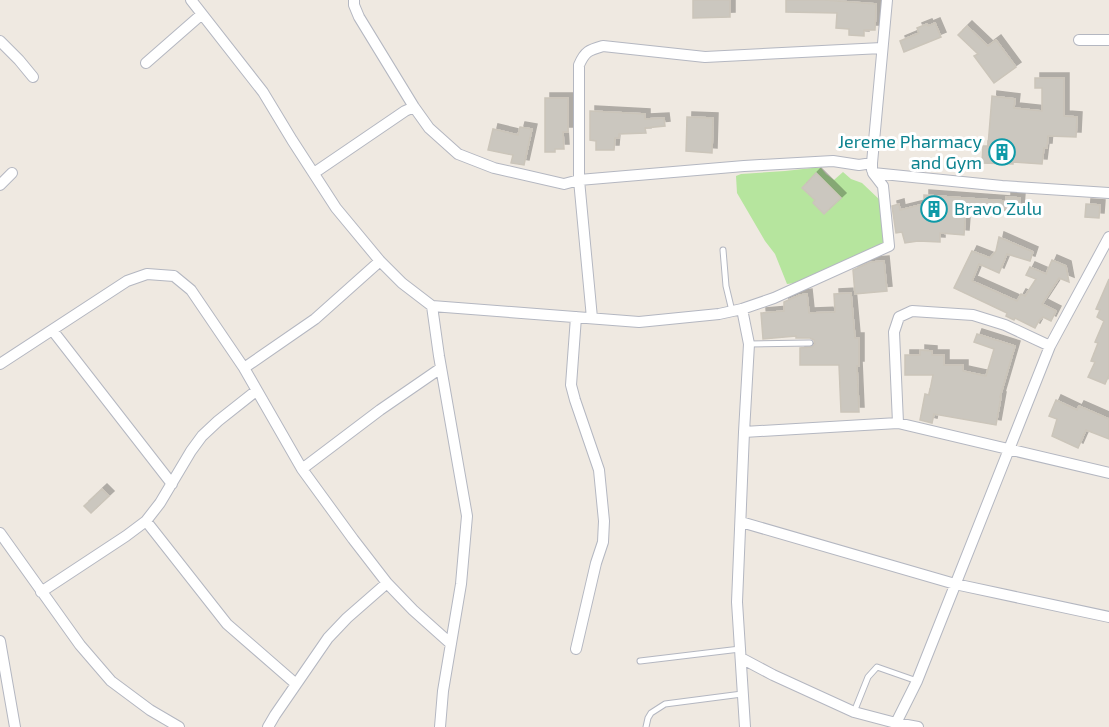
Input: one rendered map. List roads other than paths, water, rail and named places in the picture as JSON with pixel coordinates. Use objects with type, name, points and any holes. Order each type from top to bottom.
[{"type":"street","points":[[191,0],[263,92],[336,208],[380,261],[402,283],[432,306],[639,322],[737,310],[774,298],[890,246],[883,186],[872,168],[887,0]]},
{"type":"street","points":[[354,0],[359,17],[414,108],[429,128],[458,154],[494,168],[564,184],[579,180],[833,161],[1002,186],[1109,193]]},
{"type":"street","points":[[146,63],[202,14]]},
{"type":"street","points":[[1079,40],[1109,40]]},
{"type":"street","points":[[0,41],[33,77]]},
{"type":"street","points":[[591,318],[579,180],[579,65],[582,56],[589,50],[603,46],[705,57],[882,48]]},
{"type":"street","points":[[314,173],[405,111],[414,108]]},
{"type":"street","points":[[0,185],[12,173]]},
{"type":"street","points":[[896,723],[917,681],[1050,346],[1109,237]]},
{"type":"street","points":[[244,368],[315,319],[380,261]]},
{"type":"street","points":[[0,364],[127,281],[147,274],[174,276],[191,290],[244,368],[302,469],[387,583],[451,644]]},
{"type":"street","points":[[432,306],[466,516],[461,584],[443,691],[440,727]]},
{"type":"street","points":[[737,310],[750,344],[737,602],[745,727]]},
{"type":"street","points":[[898,423],[894,332],[899,317],[912,311],[973,315],[1005,325],[1050,346]]},
{"type":"street","points":[[576,317],[571,385],[599,470],[604,521],[603,542],[576,649]]},
{"type":"street","points":[[53,331],[172,484]]},
{"type":"street","points":[[302,469],[441,368]]},
{"type":"street","points":[[41,592],[146,521],[202,436],[256,391]]},
{"type":"street","points":[[744,432],[898,423],[1109,473]]},
{"type":"street","points":[[146,521],[227,624],[296,684]]},
{"type":"street","points":[[741,522],[955,584],[1109,617]]},
{"type":"street","points":[[0,533],[41,592],[111,681],[150,710],[179,727]]},
{"type":"street","points":[[268,727],[328,638],[387,583]]},
{"type":"street","points":[[0,641],[15,727]]},
{"type":"street","points":[[741,653],[773,675],[854,712],[918,727]]},
{"type":"lane","points":[[723,250],[726,286],[737,310]]},
{"type":"lane","points":[[750,344],[810,343]]},
{"type":"lane","points":[[640,661],[741,653]]},
{"type":"lane","points":[[854,712],[868,676],[877,667],[917,681]]},
{"type":"lane","points":[[646,727],[651,713],[665,704],[743,694]]},
{"type":"place","name":"Jereme Pharmacy and Gym","points":[[1002,152]]},
{"type":"place","name":"Bravo Zulu","points":[[934,209]]}]
